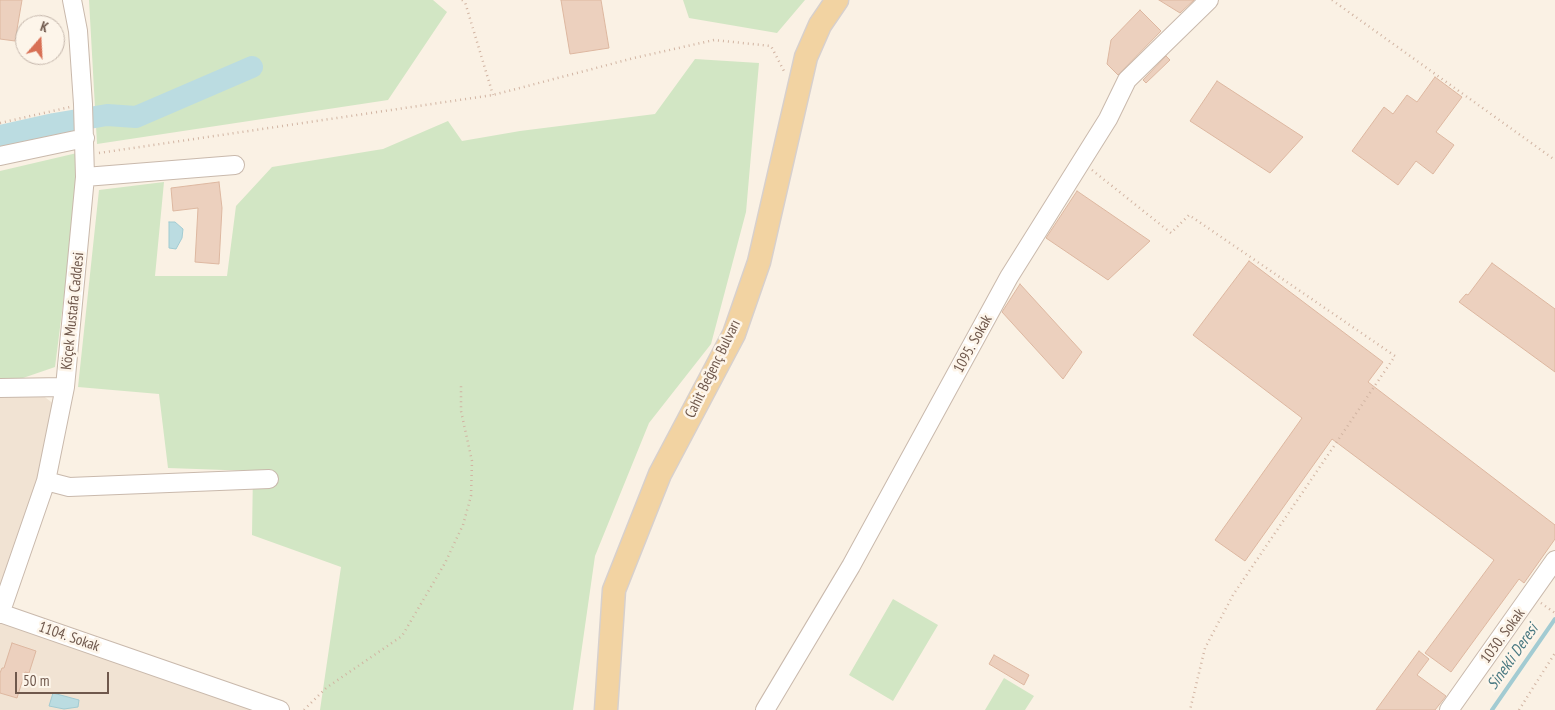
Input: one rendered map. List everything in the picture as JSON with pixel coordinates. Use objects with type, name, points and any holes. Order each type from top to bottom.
[{"type":"main road","name":"Cahit Beğenç Bulvarı","points":[[606,710],[614,590],[660,474],[734,334],[759,262],[806,57],[820,25],[837,0]]},
{"type":"street","name":"Köçek Mustafa Caddesi","points":[[0,613],[46,481],[65,387],[85,177],[83,104],[72,0]]},
{"type":"street","name":"1095. Sokak","points":[[765,710],[851,566],[1010,277],[1080,160],[1108,119],[1127,80],[1209,0]]},
{"type":"street","points":[[0,156],[85,138]]},
{"type":"street","points":[[85,177],[235,165]]},
{"type":"street","points":[[0,388],[65,387]]},
{"type":"street","points":[[46,481],[69,487],[269,479]]},
{"type":"street","name":"1030. Sokak","points":[[1450,710],[1555,560]]},
{"type":"street","name":"1104. Sokak","points":[[0,613],[280,710]]},
{"type":"path","points":[[462,0],[466,2],[493,95]]},
{"type":"path","points":[[1332,0],[1555,160]]},
{"type":"path","points":[[85,156],[493,95],[634,58],[714,40],[771,46],[796,95]]},
{"type":"path","points":[[0,123],[83,104]]},
{"type":"path","points":[[1080,160],[1171,234],[1189,215],[1395,356],[1233,595],[1205,648],[1190,710]]},
{"type":"path","points":[[304,710],[326,688],[402,636],[445,563],[463,525],[471,496],[472,461],[461,411],[461,386]]},
{"type":"path","points":[[1518,710],[1555,653]]},
{"type":"shaded area","points":[[41,394],[55,405],[46,481],[0,613],[0,397]]},
{"type":"shaded area","points":[[0,613],[280,710],[0,710]]},
{"type":"green space","points":[[89,0],[433,0],[447,12],[388,100],[97,144]]},
{"type":"green space","points":[[683,0],[805,0],[777,33],[689,18]]},
{"type":"green space","points":[[695,59],[759,63],[746,212],[711,344],[649,423],[595,556],[573,710],[320,710],[341,567],[252,535],[253,471],[168,468],[159,394],[78,387],[99,190],[164,182],[155,276],[227,276],[236,206],[272,167],[383,149],[448,121],[462,141],[520,131],[655,114]]},
{"type":"green space","points":[[77,153],[76,201],[55,367],[23,378],[0,379],[0,171]]},
{"type":"green space","points":[[893,599],[938,625],[893,701],[849,675]]},
{"type":"green space","points":[[1004,678],[1034,696],[1025,710],[985,710]]},
{"type":"water","points":[[169,222],[175,222],[183,229],[182,238],[176,249],[169,248]]},
{"type":"water","points":[[53,693],[79,700],[78,707],[64,709],[49,706]]},
{"type":"building","points":[[0,0],[22,0],[19,15],[15,15],[15,41],[0,39]]},
{"type":"building","points":[[561,0],[601,0],[609,48],[570,54]]},
{"type":"building","points":[[1159,0],[1194,0],[1180,13]]},
{"type":"building","points":[[1140,10],[1161,31],[1118,75],[1107,64],[1111,40]]},
{"type":"building","points":[[1166,56],[1170,60],[1146,83],[1143,80]]},
{"type":"building","points":[[1435,77],[1462,97],[1436,132],[1454,145],[1433,174],[1416,161],[1398,185],[1352,151],[1384,107],[1393,114],[1407,95],[1417,102]]},
{"type":"building","points":[[1217,81],[1303,137],[1270,173],[1190,121]]},
{"type":"building","points":[[219,182],[222,208],[219,264],[195,262],[198,208],[173,211],[171,188]]},
{"type":"building","points":[[1077,191],[1150,241],[1108,280],[1046,238]]},
{"type":"building","points":[[1249,261],[1383,362],[1368,382],[1555,525],[1555,539],[1524,583],[1519,579],[1451,672],[1425,653],[1494,560],[1332,439],[1245,561],[1215,540],[1302,418],[1193,335]]},
{"type":"building","points":[[1492,263],[1555,309],[1555,372],[1459,302],[1466,294],[1468,295]]},
{"type":"building","points":[[1020,284],[1082,352],[1063,379],[1002,312]]},
{"type":"building","points":[[12,643],[36,651],[29,673],[25,672],[17,698],[0,693],[0,673],[2,668],[4,668]]},
{"type":"building","points":[[1419,651],[1429,659],[1417,675],[1446,696],[1435,710],[1376,710]]},
{"type":"building","points":[[994,655],[1029,675],[1024,685],[989,664]]},
{"type":"waterway","points":[[0,136],[107,115],[136,117],[252,67]]},
{"type":"waterway","name":"Sinekli Deresi","points":[[1492,710],[1555,619]]}]
